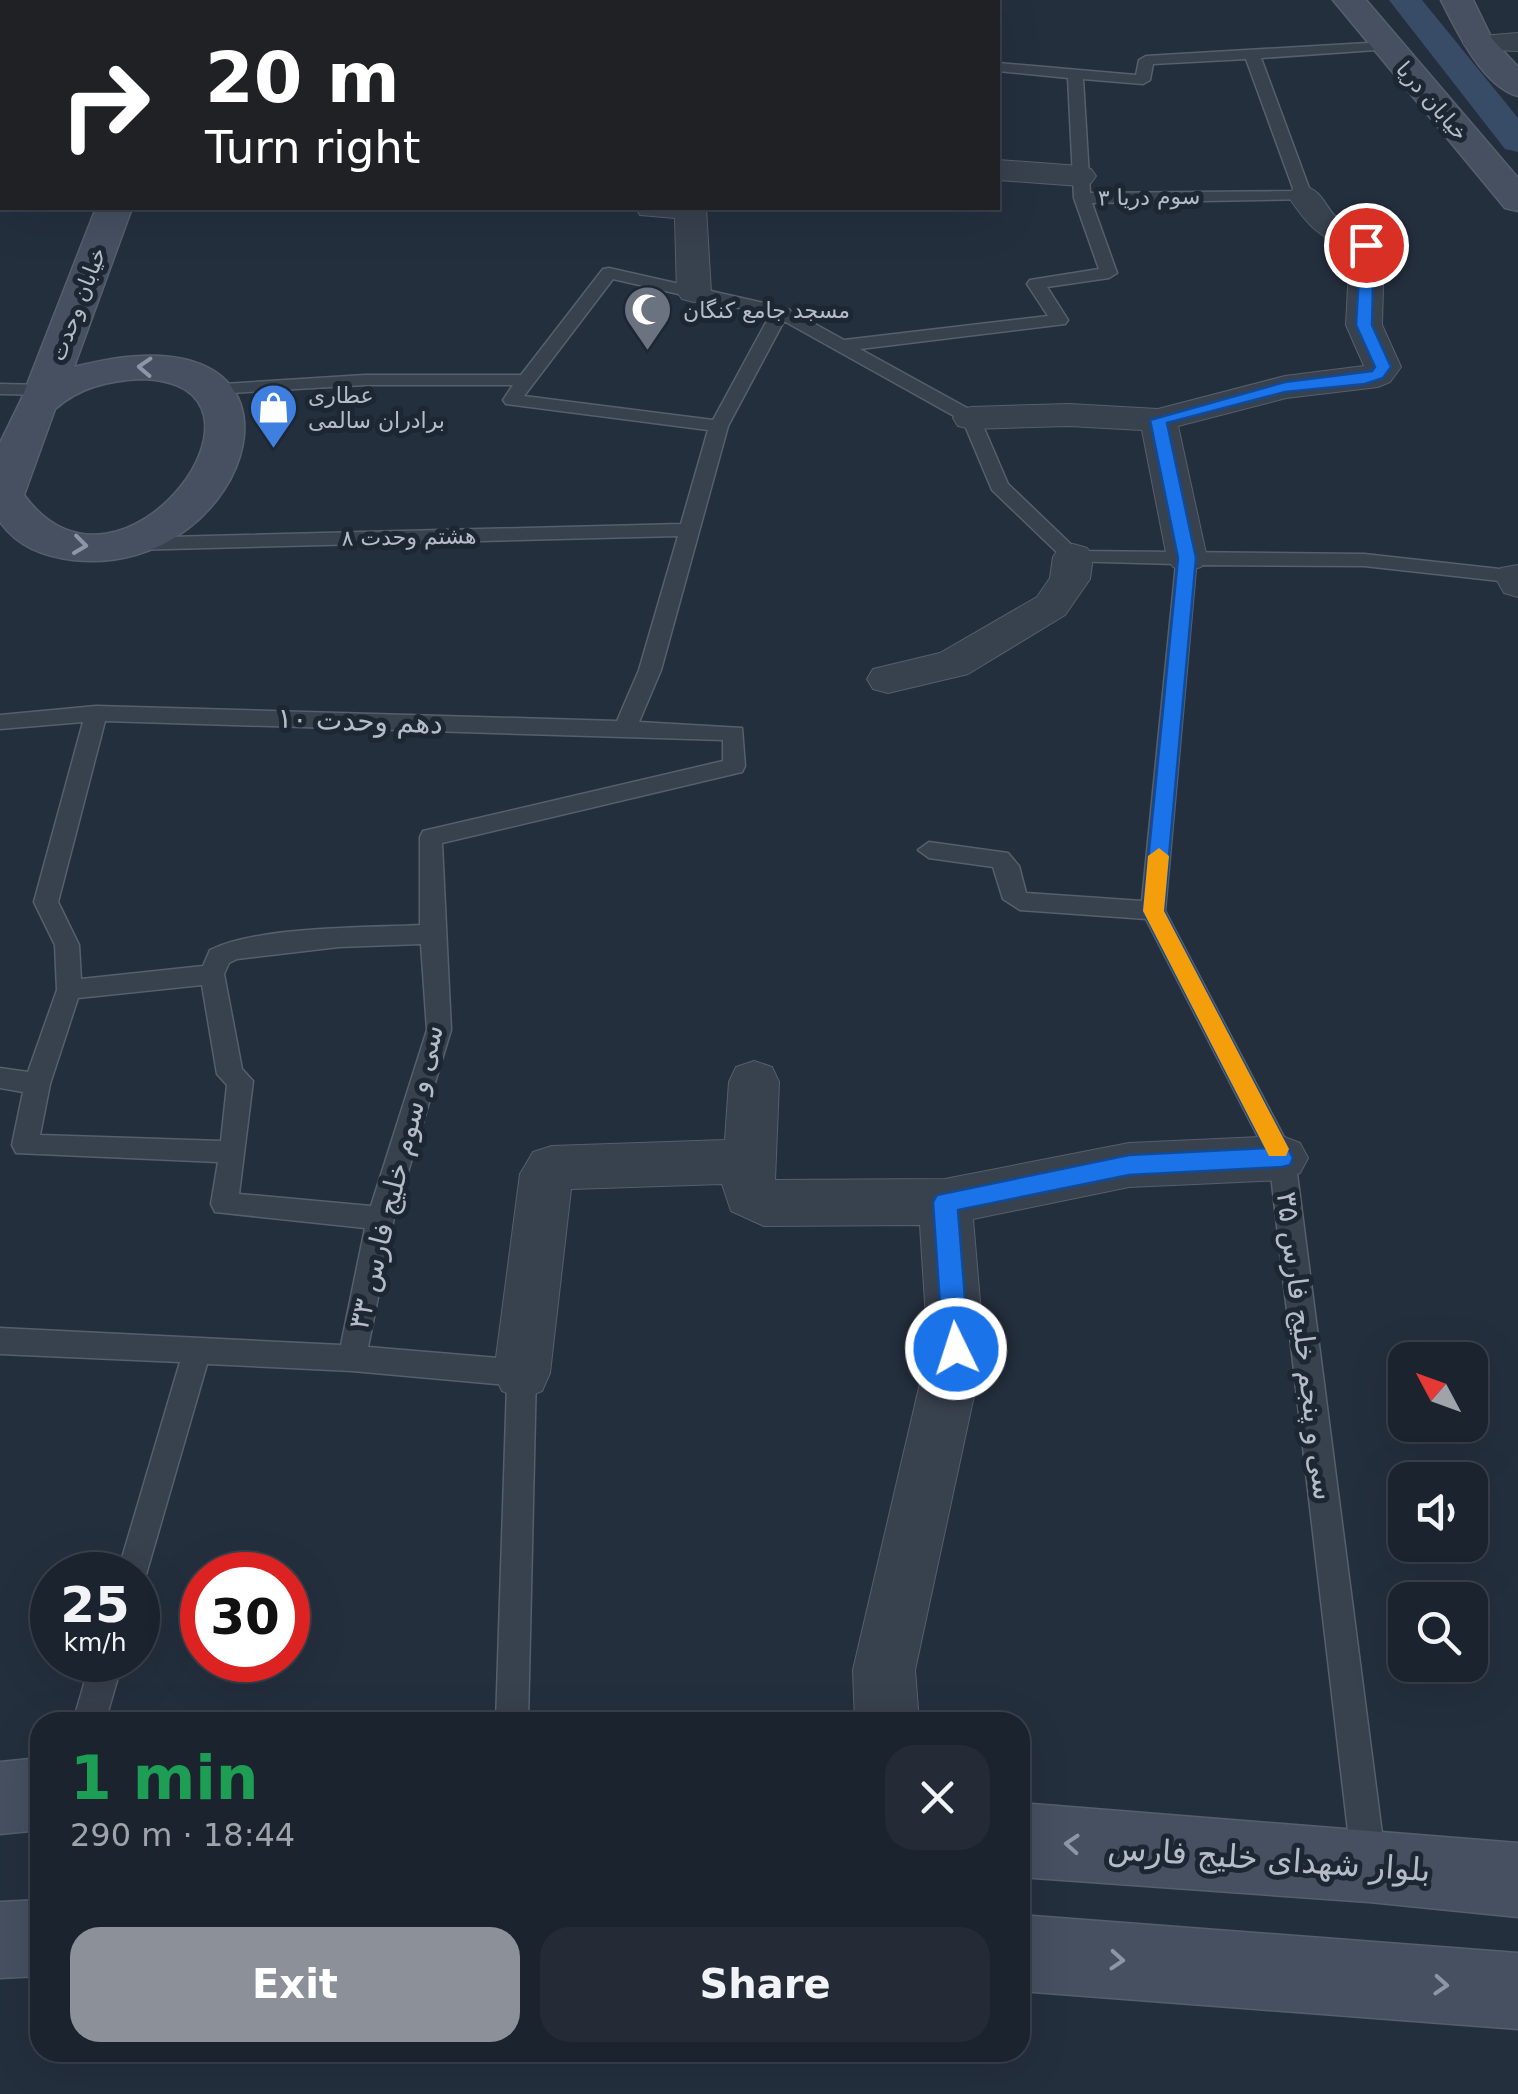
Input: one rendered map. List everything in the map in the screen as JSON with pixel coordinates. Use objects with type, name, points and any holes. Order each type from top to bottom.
[{"type":"main road","name":"خیابان دریا","points":[[1349,0],[1518,200]]},
{"type":"main road","points":[[1457,0],[1478,42],[1518,86]]},
{"type":"main road","name":"خیابان وحدت","points":[[43,395],[113,210]]},
{"type":"main road","points":[[131,365],[177,369],[214,389],[226,417],[219,457],[201,495],[168,525],[130,544],[82,549],[35,535],[1,500],[43,395],[85,376],[131,365]]},
{"type":"main road","points":[[0,1798],[30,1795]]},
{"type":"main road","name":"بلوار شهدای خلیج فارس","points":[[1030,1841],[1518,1880]]},
{"type":"main road","points":[[0,1940],[30,1938]]},
{"type":"main road","points":[[1030,1954],[1518,1990]]},
{"type":"street","points":[[1478,42],[1518,42]]},
{"type":"street","points":[[1000,170],[1081,187]]},
{"type":"street","points":[[970,418],[1069,416],[1158,420],[1285,387],[1365,379],[1378,374],[1383,367],[1364,325],[1366,245],[1328,228],[1304,196]]},
{"type":"street","points":[[694,292],[703,210]]},
{"type":"street","points":[[1158,420],[1187,558]]},
{"type":"street","points":[[888,678],[953,664],[1051,606],[1070,579],[1074,557]]},
{"type":"street","points":[[754,1082],[747,1162],[750,1195],[764,1202],[946,1202],[1129,1165],[1282,1158]]},
{"type":"street","points":[[522,1373],[546,1174],[552,1168],[747,1162]]},
{"type":"street","points":[[886,1712],[884,1670],[956,1349],[946,1202]]},
{"type":"lane","points":[[1000,67],[1143,80],[1146,60],[1385,46]]},
{"type":"lane","points":[[1252,54],[1304,196]]},
{"type":"lane","points":[[1075,74],[1081,187]]},
{"type":"lane","name":"سوم دریا ۳","points":[[839,346],[1059,320],[1036,284],[1109,273],[1081,187],[1304,196]]},
{"type":"lane","points":[[719,426],[512,400],[609,273],[780,312],[970,418],[999,486],[1074,557],[1364,560],[1517,579]]},
{"type":"lane","points":[[625,729],[650,670],[719,426],[780,312]]},
{"type":"lane","points":[[214,389],[366,380],[526,380]]},
{"type":"lane","points":[[0,390],[43,395]]},
{"type":"lane","name":"هشتم وحدت ۸","points":[[130,544],[688,530]]},
{"type":"lane","points":[[929,850],[1000,859],[1007,866],[1011,892],[1020,901],[1154,911],[1187,558]]},
{"type":"lane","points":[[96,713],[46,902],[67,945],[68,990],[37,1084],[26,1145],[233,1152]]},
{"type":"lane","name":"دهم وحدت ۱۰","points":[[0,722],[96,713],[625,729]]},
{"type":"lane","name":"سی و سوم خلیج فارس ۳۳","points":[[522,1373],[352,1358],[381,1218],[439,1030],[430,838],[734,766],[734,733],[625,729]]},
{"type":"lane","name":"سی و پنجم خلیج فارس ۳۵","points":[[1154,911],[1282,1158],[1369,1865]]},
{"type":"lane","points":[[381,1218],[224,1204],[240,1081],[230,1074],[212,974],[219,957],[233,950],[339,938],[432,934]]},
{"type":"lane","points":[[68,990],[212,974]]},
{"type":"lane","points":[[0,1078],[37,1084]]},
{"type":"lane","points":[[0,1341],[352,1358]]},
{"type":"lane","points":[[139,1552],[197,1350]]},
{"type":"lane","points":[[512,1712],[522,1373]]},
{"type":"lane","points":[[92,1712],[101,1682]]},
{"type":"waterway","points":[[1405,0],[1518,141]]},
{"type":"slow traffic","points":[[1159,856],[1154,911],[1277,1149]]},
{"type":"place","name":"مسجد جامع کنگان","points":[[648,352]]},
{"type":"place","name":"عطاری برادران سالمی","points":[[273,450]]},
{"type":"route","points":[[956,1349],[946,1202],[1129,1165],[1282,1158],[1154,911],[1187,558],[1158,420],[1285,387],[1365,379],[1378,374],[1383,367],[1364,325],[1369,255],[1366,245]]}]
